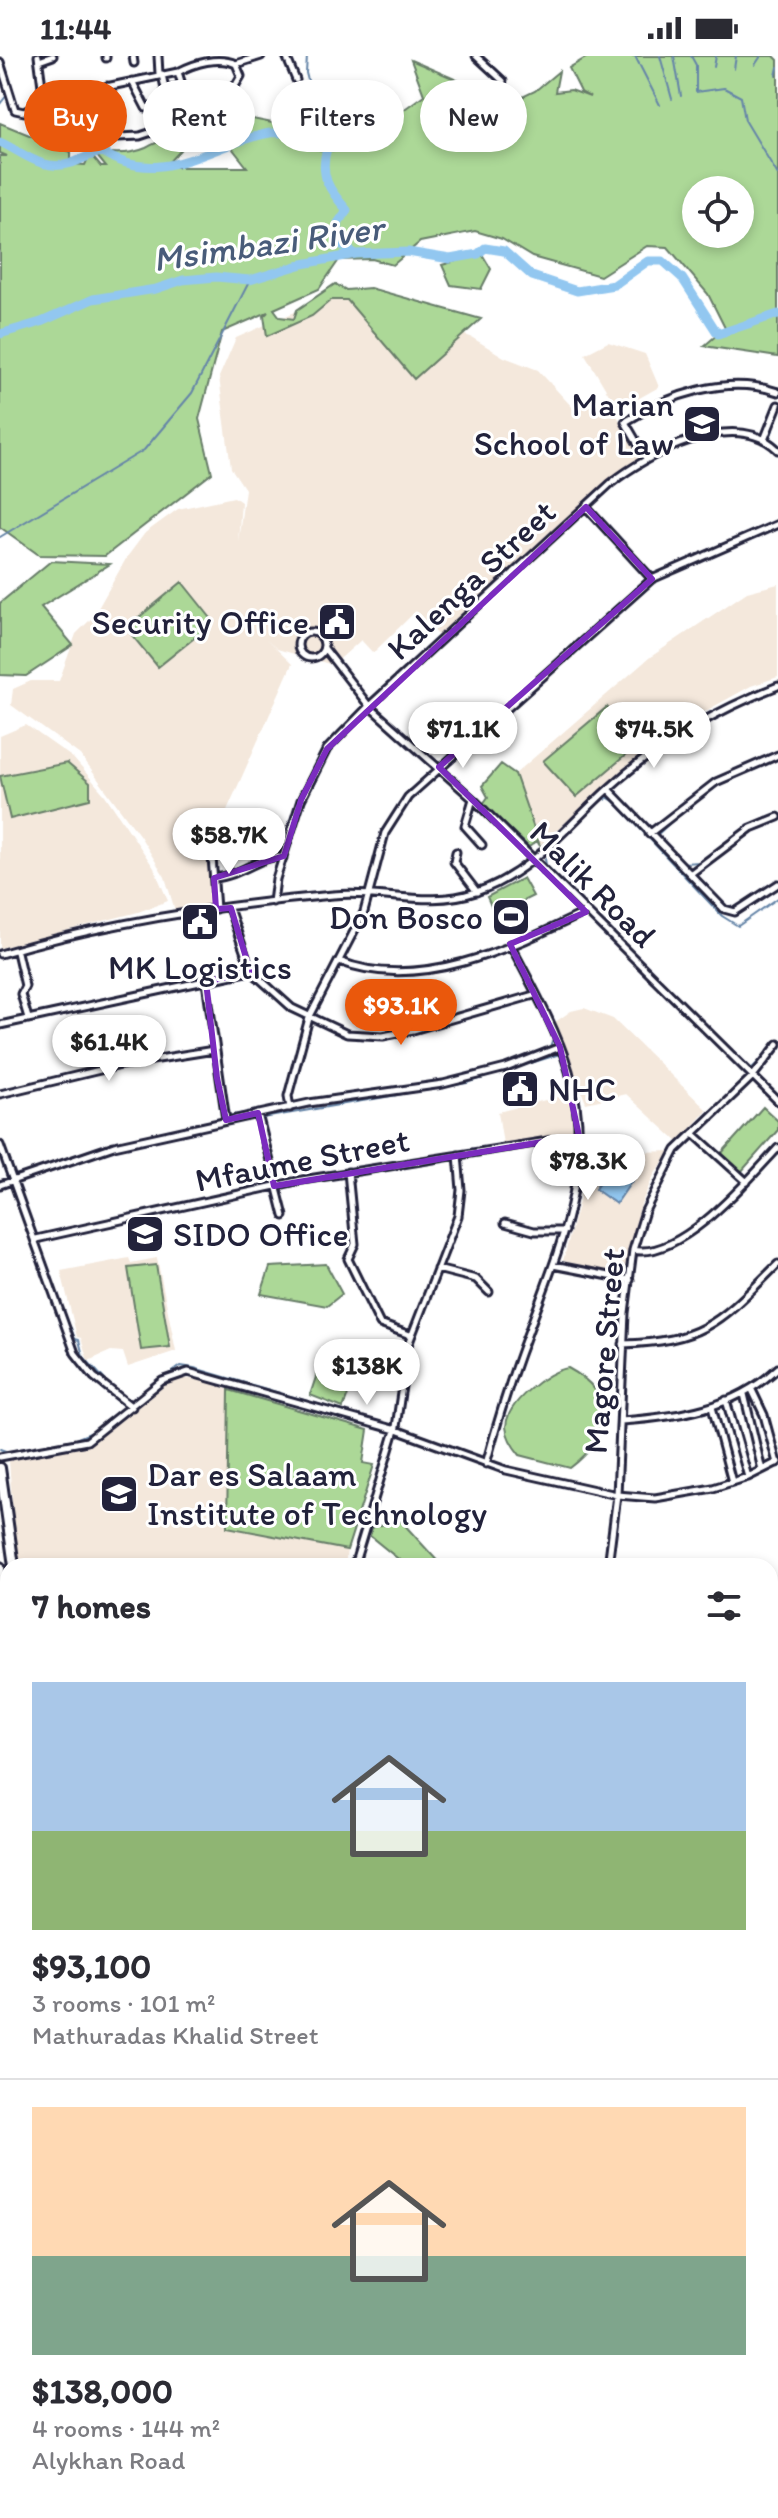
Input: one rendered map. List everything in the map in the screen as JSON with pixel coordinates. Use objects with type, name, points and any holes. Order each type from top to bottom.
[{"type":"highway","points":[[0,1468],[13,1558]]},
{"type":"street","points":[[41,80],[39,58],[53,56]]},
{"type":"street","points":[[158,56],[162,80]]},
{"type":"street","points":[[193,56],[194,64]]},
{"type":"street","points":[[236,64],[261,56]]},
{"type":"street","points":[[286,56],[296,80]]},
{"type":"street","points":[[476,56],[502,80]]},
{"type":"street","points":[[1,59],[15,110],[24,112]]},
{"type":"street","points":[[127,82],[178,72],[194,64],[228,60],[236,64],[241,76],[239,80]]},
{"type":"street","points":[[178,72],[181,80]]},
{"type":"street","points":[[132,81],[143,102]]},
{"type":"street","points":[[646,458],[625,422],[665,398],[753,384],[778,392]]},
{"type":"street","points":[[764,440],[778,405]]},
{"type":"street","name":"Kalenga Street","points":[[273,902],[283,858],[314,770],[327,749],[369,706],[586,507],[646,458],[704,436],[744,435],[764,440],[778,450]]},
{"type":"street","points":[[586,507],[652,579]]},
{"type":"street","points":[[290,1108],[288,1096],[309,1018],[370,894],[374,866],[389,825],[408,797],[652,579],[778,524]]},
{"type":"street","points":[[317,657],[324,648],[322,638],[316,633],[301,636],[300,653],[308,658],[331,660]]},
{"type":"street","name":"Malik Road","points":[[324,648],[369,706],[473,799],[778,1101]]},
{"type":"street","points":[[0,954],[99,927],[216,909],[370,894],[434,901],[477,892],[528,865],[608,789],[689,728],[778,686]]},
{"type":"street","points":[[649,834],[716,782],[778,755]]},
{"type":"street","points":[[608,789],[649,834],[731,912],[778,884]]},
{"type":"street","points":[[473,799],[465,826],[482,845]]},
{"type":"street","points":[[690,874],[751,828],[778,817]]},
{"type":"street","points":[[211,844],[216,909]]},
{"type":"street","points":[[456,852],[454,862],[477,892]]},
{"type":"street","points":[[214,878],[238,874],[263,858],[283,858]]},
{"type":"street","points":[[528,865],[546,870]]},
{"type":"street","points":[[229,908],[251,971],[279,998],[309,1018],[347,1034],[383,1036],[534,995]]},
{"type":"street","points":[[339,961],[371,971],[413,971],[468,960],[586,912]]},
{"type":"street","points":[[486,1464],[512,1376],[565,1231],[579,1168],[579,1136],[569,1073],[560,1047],[510,944]]},
{"type":"street","points":[[17,952],[25,986],[21,994],[28,1018]]},
{"type":"street","points":[[0,1025],[135,993],[206,982],[251,971]]},
{"type":"street","points":[[206,982],[226,1120]]},
{"type":"street","name":"Magore Street","points":[[609,1558],[617,1495],[623,1344],[633,1250],[655,1186],[676,1150],[753,1076],[778,1044]]},
{"type":"street","points":[[0,1185],[114,1146],[226,1120],[443,1084],[496,1071],[560,1047]]},
{"type":"street","points":[[0,1094],[121,1065],[214,1050]]},
{"type":"street","points":[[258,1114],[284,1216]]},
{"type":"street","points":[[694,1134],[747,1182]]},
{"type":"street","name":"Mfaume Street","points":[[36,1239],[274,1186],[579,1136]]},
{"type":"street","points":[[0,1145],[75,1353],[94,1377],[132,1407]]},
{"type":"street","points":[[633,1250],[645,1251],[677,1241],[730,1201],[778,1148]]},
{"type":"street","points":[[356,1558],[396,1430],[410,1335],[458,1216],[461,1190],[458,1155]]},
{"type":"street","points":[[348,1172],[355,1216],[355,1248],[348,1259],[351,1269],[380,1324],[410,1335]]},
{"type":"street","points":[[505,1223],[534,1231],[565,1231]]},
{"type":"street","points":[[623,1344],[671,1341],[713,1326],[778,1264]]},
{"type":"street","points":[[553,1265],[630,1280]]},
{"type":"street","points":[[437,1269],[476,1279],[489,1292]]},
{"type":"street","points":[[621,1421],[682,1415],[712,1407],[752,1390],[778,1368]]},
{"type":"street","points":[[0,1457],[82,1443],[162,1381],[188,1372],[396,1430],[486,1464],[617,1495],[664,1497],[732,1482],[777,1462],[764,1415],[752,1390]]},
{"type":"street","points":[[744,1394],[762,1470]]},
{"type":"street","points":[[726,1400],[748,1477]]},
{"type":"street","points":[[712,1407],[732,1482]]},
{"type":"highlighted area","points":[[586,507],[652,579],[439,767],[586,912],[510,944],[560,1047],[579,1136],[274,1186],[258,1113],[226,1120],[217,1078],[206,982],[250,971],[231,908],[216,909],[214,878],[284,856],[301,800],[327,749]]},
{"type":"shaded area","points":[[333,295],[471,337],[504,357],[538,370],[574,409],[609,402],[639,453],[639,462],[606,484],[439,636],[416,611],[373,653],[361,640],[333,665],[277,649],[266,639],[292,664],[212,844],[217,905],[176,914],[165,877],[140,836],[80,755],[11,705],[13,689],[31,681],[59,681],[76,634],[93,617],[127,557],[145,533],[178,509],[234,497],[241,502],[238,542],[245,489],[231,468],[219,377],[236,338]]},
{"type":"shaded area","points":[[608,342],[645,354],[659,387],[618,410],[585,354]]},
{"type":"shaded area","points":[[778,584],[778,677],[751,686],[693,718],[604,787],[540,846],[515,774],[649,658],[747,592]]},
{"type":"shaded area","points":[[26,725],[73,758],[105,795],[154,868],[168,901],[138,912],[0,948],[0,736]]},
{"type":"shaded area","points":[[584,1008],[613,1019],[707,1110],[678,1142],[626,1094],[586,1103],[554,1023],[571,1011]]},
{"type":"shaded area","points":[[569,1094],[574,1128],[570,1133],[503,1144],[498,1112]]},
{"type":"shaded area","points":[[671,1151],[654,1175],[641,1204],[628,1251],[627,1271],[621,1274],[563,1261],[582,1190],[586,1154]]},
{"type":"shaded area","points":[[129,1258],[131,1263],[157,1258],[176,1351],[128,1367],[123,1352],[111,1351],[88,1361],[81,1338],[77,1337],[61,1271]]},
{"type":"shaded area","name":"Dar es Salaam Institute of Technology","points":[[172,1377],[207,1381],[229,1390],[227,1527],[347,1550],[346,1558],[16,1558],[9,1461],[85,1444],[107,1431]]},
{"type":"green space","points":[[589,56],[774,56],[778,60],[778,357],[704,346],[725,328],[708,294],[668,247],[647,246],[600,276],[532,257],[502,239],[475,231],[420,242],[393,265],[372,259],[339,260],[319,289],[274,309],[280,317],[294,319],[297,310],[335,284],[346,290],[370,288],[481,319],[414,379],[347,300],[331,300],[312,316],[267,336],[264,316],[268,312],[222,332],[199,419],[212,473],[105,556],[39,555],[0,527],[0,156],[7,156],[0,153],[0,123],[24,133],[24,152],[71,152],[71,164],[85,165],[90,154],[101,167],[106,167],[94,152],[127,153],[143,149],[143,152],[179,152],[165,167],[247,167],[235,152],[255,152],[255,120],[271,123],[271,152],[404,152],[404,109],[420,98],[420,152],[527,152],[527,95],[559,71],[555,92],[571,90],[590,97],[581,92],[569,68]]},
{"type":"green space","points":[[411,60],[457,80],[420,80],[420,84]]},
{"type":"green space","points":[[482,254],[491,269],[481,289],[451,285],[442,265]]},
{"type":"green space","points":[[51,561],[110,564],[41,607],[73,645],[26,676],[0,675],[0,603]]},
{"type":"green space","points":[[182,582],[214,622],[158,667],[126,628]]},
{"type":"green space","points":[[607,707],[639,744],[576,797],[543,761]]},
{"type":"green space","points":[[67,763],[90,783],[90,799],[10,819],[0,776]]},
{"type":"green space","points":[[501,764],[515,774],[540,846],[537,841],[529,847],[483,804],[488,797],[482,786]]},
{"type":"green space","points":[[523,878],[533,896],[495,915],[487,897]]},
{"type":"green space","points":[[763,1107],[778,1121],[778,1130],[740,1173],[720,1155]]},
{"type":"green space","points":[[326,1264],[342,1294],[327,1306],[261,1294],[270,1267]]},
{"type":"green space","points":[[156,1265],[170,1347],[141,1350],[128,1268]]},
{"type":"green space","points":[[568,1368],[595,1391],[602,1403],[604,1416],[594,1443],[570,1468],[520,1455],[506,1427],[513,1408],[529,1390],[549,1375]]},
{"type":"green space","points":[[318,1371],[352,1384],[343,1408],[310,1395]]},
{"type":"green space","points":[[229,1390],[368,1430],[363,1463],[374,1465],[347,1550],[227,1527]]},
{"type":"green space","points":[[401,1521],[435,1558],[397,1558],[370,1536],[372,1527]]},
{"type":"water","points":[[615,1160],[636,1175],[616,1204],[595,1189]]},
{"type":"waterway","points":[[307,56],[308,80]]},
{"type":"waterway","points":[[635,56],[660,105]]},
{"type":"waterway","points":[[660,56],[672,99]]},
{"type":"waterway","points":[[674,56],[681,96]]},
{"type":"waterway","points":[[691,56],[696,65],[696,92],[724,88],[741,97],[745,120],[778,175]]},
{"type":"waterway","points":[[714,67],[716,56]]},
{"type":"waterway","points":[[734,69],[736,56]]},
{"type":"waterway","points":[[755,65],[761,56]]},
{"type":"waterway","points":[[776,76],[778,67]]},
{"type":"waterway","points":[[0,104],[7,95],[6,89]]},
{"type":"waterway","points":[[0,142],[34,160],[52,165],[72,163],[102,152],[124,163],[146,166],[187,160],[270,133],[307,135],[327,148],[324,167],[327,182],[347,210],[338,223],[340,244],[356,254]]},
{"type":"waterway","name":"Msimbazi River","points":[[0,334],[41,322],[93,299],[156,289],[183,280],[216,277],[250,280],[303,264],[356,254],[408,252],[450,259],[478,254],[485,248],[504,251],[532,276],[577,291],[614,285],[648,261],[663,261],[682,278],[718,334],[778,314]]},
{"type":"waterway","points":[[0,537],[144,450],[192,393],[250,280]]},
{"type":"waterway","points":[[773,430],[770,438],[778,444]]},
{"type":"waterway","points":[[750,765],[774,755]]},
{"type":"waterway","points":[[721,778],[744,767]]},
{"type":"waterway","points":[[705,794],[719,783]]},
{"type":"waterway","points":[[606,800],[607,797],[615,802],[722,916],[738,926],[778,898]]},
{"type":"waterway","points":[[657,835],[687,807]]},
{"type":"waterway","points":[[682,863],[701,862],[744,830]]},
{"type":"waterway","points":[[545,859],[546,865],[576,897]]},
{"type":"waterway","points":[[643,964],[698,1018]]},
{"type":"waterway","points":[[500,1067],[550,1047],[552,1041]]},
{"type":"waterway","points":[[750,1070],[769,1052]]},
{"type":"waterway","points":[[263,1121],[263,1118],[467,1083],[560,1054],[575,1131]]},
{"type":"waterway","points":[[229,1116],[301,1102]]},
{"type":"waterway","points":[[531,1317],[552,1259]]},
{"type":"waterway","points":[[71,1328],[75,1339],[79,1340],[83,1356],[114,1390]]},
{"type":"waterway","points":[[164,1378],[181,1366],[194,1368],[393,1426]]},
{"type":"waterway","points":[[493,1431],[511,1372]]},
{"type":"waterway","points":[[399,1428],[465,1453]]},
{"type":"waterway","points":[[68,1442],[95,1431]]},
{"type":"waterway","points":[[0,1449],[8,1452],[58,1444]]},
{"type":"place","name":"Marian School of Law","points":[[702,424]]},
{"type":"place","name":"Security Office","points":[[337,622]]},
{"type":"place","name":"Don Bosco","points":[[511,917]]},
{"type":"place","name":"MK Logistics","points":[[200,922]]},
{"type":"place","name":"NHC","points":[[520,1089]]},
{"type":"place","name":"SIDO Office","points":[[145,1234]]},
{"type":"place","name":"Dar es Salaam Institute of Technology","points":[[119,1494]]}]
